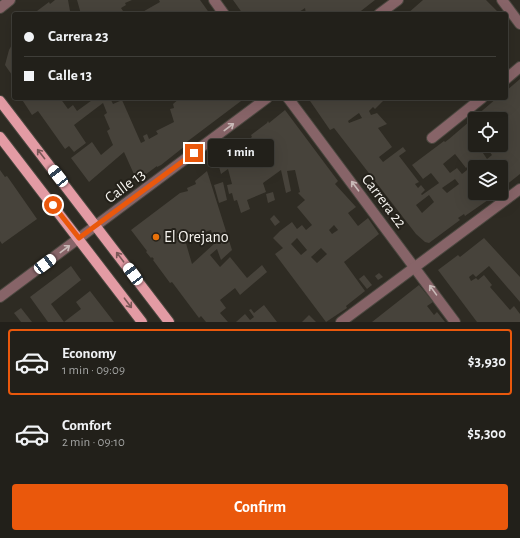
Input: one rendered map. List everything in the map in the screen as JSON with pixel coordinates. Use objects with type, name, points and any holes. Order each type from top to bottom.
[{"type":"main road","points":[[0,101],[169,322]]},
{"type":"main road","points":[[0,137],[142,322]]},
{"type":"street","points":[[0,8],[10,0]]},
{"type":"street","points":[[214,0],[223,12]]},
{"type":"street","points":[[382,12],[398,0]]},
{"type":"street","points":[[502,0],[520,24]]},
{"type":"street","points":[[508,77],[520,67]]},
{"type":"street","name":"Calle 13","points":[[0,298],[264,100]]},
{"type":"street","name":"Carrera 22","points":[[290,100],[415,266],[455,322]]},
{"type":"street","points":[[432,138],[480,100]]},
{"type":"street","points":[[340,322],[520,189]]},
{"type":"building","points":[[55,0],[68,0],[70,11],[36,12],[49,2],[50,4]]},
{"type":"building","points":[[77,0],[132,0],[125,3],[126,5],[121,8],[124,12],[80,12]]},
{"type":"building","points":[[159,0],[200,0],[209,12],[142,12],[160,2]]},
{"type":"building","points":[[233,0],[375,0],[360,12],[306,12],[305,8],[299,12],[242,12]]},
{"type":"building","points":[[423,0],[486,0],[497,11],[497,12],[409,12]]},
{"type":"building","points":[[12,45],[12,75],[5,65]]},
{"type":"building","points":[[520,79],[520,174],[508,183],[508,160],[468,160],[468,166],[466,168],[455,154],[443,164],[450,173],[457,168],[462,174],[468,169],[468,200],[488,200],[465,216],[464,214],[458,218],[460,220],[429,243],[425,242],[416,234],[334,128],[330,130],[309,100],[382,100],[383,101],[375,109],[373,107],[369,111],[371,115],[377,113],[387,124],[378,128],[392,147],[379,157],[383,162],[403,147],[406,151],[399,156],[419,182],[415,184],[418,188],[421,185],[425,190],[421,194],[422,195],[439,183],[431,173],[423,179],[412,165],[444,141],[445,142],[468,123],[468,152],[482,152],[487,159],[492,155],[490,152],[508,152],[508,112],[481,112],[495,100],[508,100],[508,89]],"holes":[[[359,113],[362,118],[349,123],[348,121]],[[455,179],[459,184],[447,193],[442,188]],[[429,195],[434,202],[422,213],[416,205]]]},
{"type":"building","points":[[22,100],[61,100],[68,109],[73,105],[77,111],[92,100],[111,100],[113,104],[122,100],[141,143],[145,141],[143,136],[147,134],[149,139],[158,134],[156,131],[174,122],[170,109],[174,108],[173,104],[178,100],[242,100],[184,144],[185,146],[161,165],[157,166],[137,181],[124,152],[89,182],[71,158],[92,142],[101,155],[113,145],[107,131],[110,129],[104,115],[107,113],[103,103],[74,125],[86,143],[74,152],[69,146],[65,149],[38,111],[32,115]]},
{"type":"building","points":[[285,110],[338,181],[335,184],[356,207],[348,213],[358,226],[368,218],[379,234],[344,262],[365,291],[346,306],[347,308],[326,322],[275,254],[283,248],[273,238],[280,231],[292,222],[297,229],[302,225],[306,230],[312,225],[297,207],[305,200],[298,193],[300,192],[295,170],[287,171],[291,191],[286,193],[281,170],[263,183],[266,192],[247,200],[250,209],[241,213],[237,200],[234,201],[232,193],[229,194],[227,185],[232,184],[228,169],[221,174],[218,163],[252,137],[251,135],[268,121],[269,123]],"holes":[[[334,225],[338,230],[332,234],[329,230]],[[297,238],[307,250],[301,255],[291,244]],[[321,248],[327,254],[317,263],[311,257]]]},
{"type":"building","points":[[0,170],[5,177],[7,176],[37,219],[2,244],[0,241]]},
{"type":"building","points":[[207,171],[232,250],[221,260],[217,249],[210,255],[220,267],[230,257],[247,278],[262,265],[267,272],[240,295],[235,288],[220,300],[226,308],[220,313],[228,322],[206,322],[201,316],[199,318],[172,282],[170,283],[153,260],[154,259],[152,257],[151,258],[146,252],[147,251],[131,230],[180,193],[188,191],[187,188],[196,184],[195,181]],"holes":[[[211,230],[215,243],[192,264],[185,240],[192,234],[195,242],[203,239],[201,233]]]},
{"type":"building","points":[[223,182],[227,200],[219,203],[214,185]]},
{"type":"building","points":[[273,192],[275,200],[268,203],[266,194]]},
{"type":"building","points":[[274,215],[280,222],[275,226],[270,219]]},
{"type":"building","points":[[484,238],[520,277],[520,302],[489,266],[476,277],[473,274],[469,277],[471,281],[476,278],[478,280],[484,275],[492,285],[490,287],[510,310],[514,306],[520,314],[520,322],[477,322],[438,270],[458,255],[460,257]]},
{"type":"building","points":[[71,266],[81,280],[51,304],[64,322],[48,322],[30,297]]},
{"type":"building","points":[[379,273],[383,277],[378,280],[375,276]]},
{"type":"building","points":[[364,275],[372,285],[367,289],[359,279]]},
{"type":"building","points":[[419,285],[433,302],[427,306],[434,315],[437,312],[445,322],[372,322]]},
{"type":"building","points":[[90,291],[114,322],[64,322],[81,309],[76,302]]},
{"type":"building","points":[[264,305],[277,322],[236,322],[245,314],[250,320],[254,317],[249,310],[251,309],[254,313]]},
{"type":"building","points":[[21,308],[32,322],[21,322],[14,313]]},
{"type":"building","points":[[309,315],[316,322],[302,322]]},
{"type":"place","name":"El Orejano","points":[[156,237]]},
{"type":"route","points":[[53,205],[79,238],[194,153]]}]
